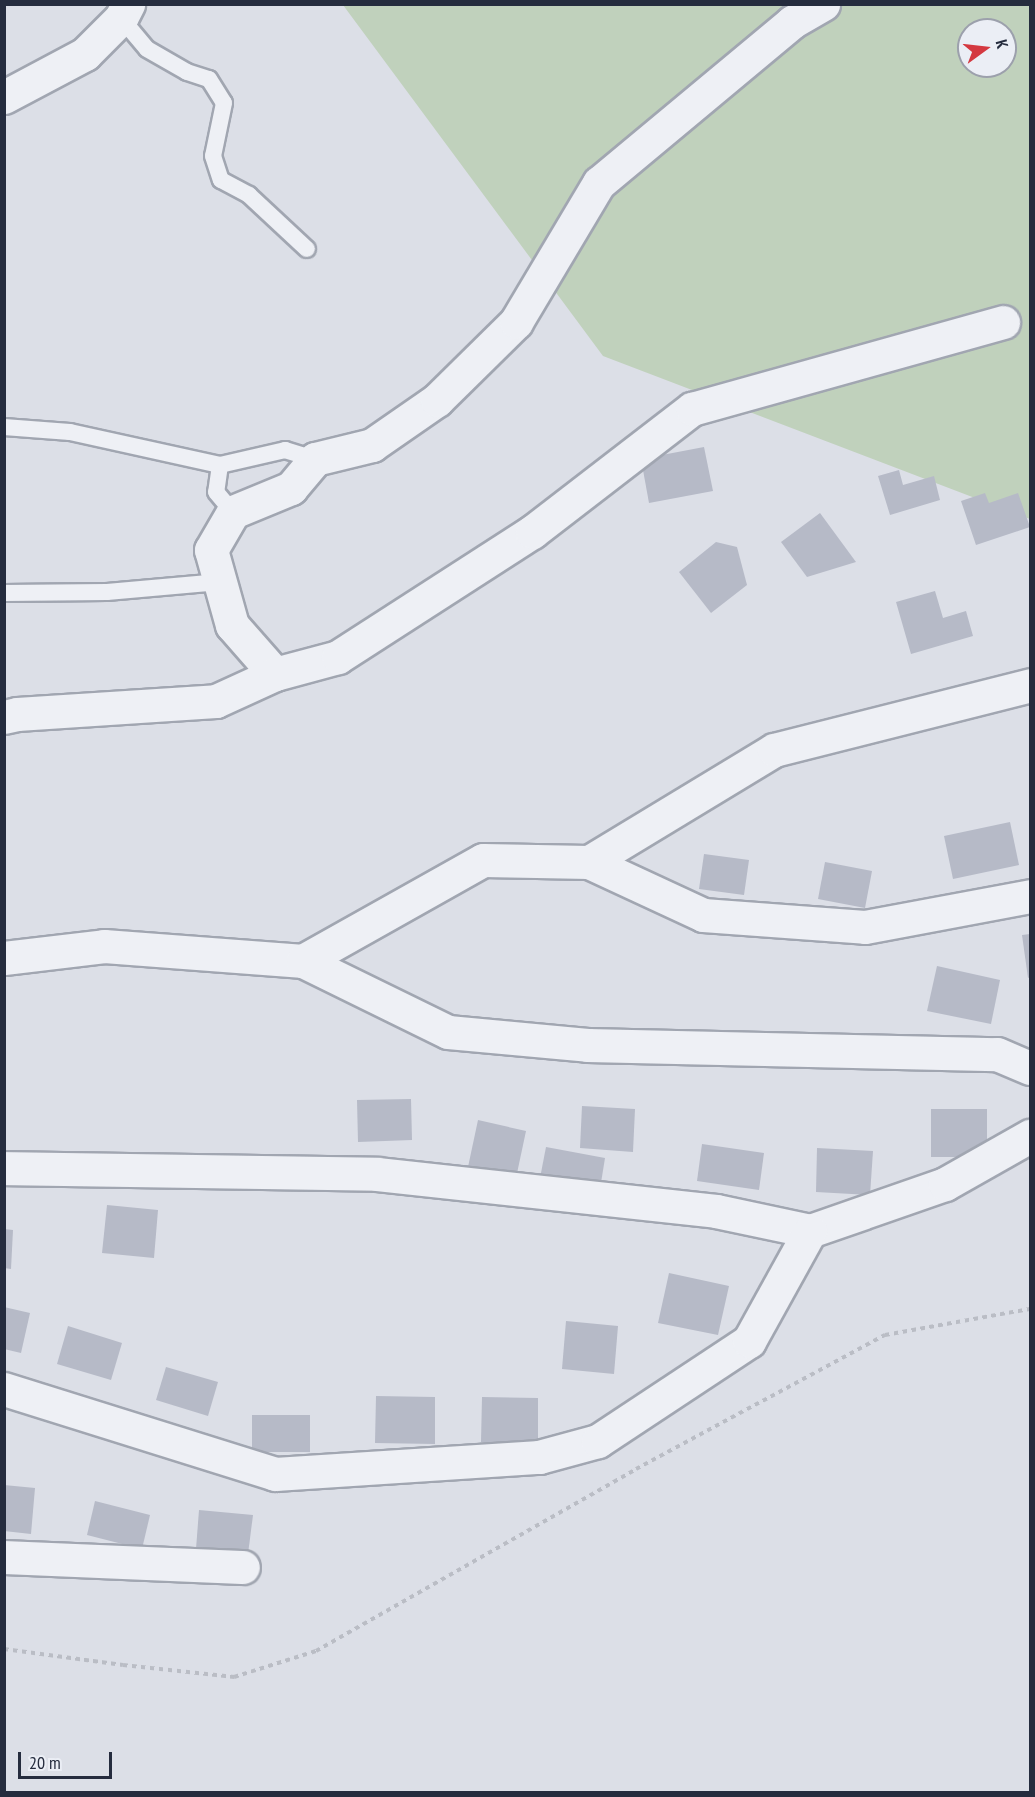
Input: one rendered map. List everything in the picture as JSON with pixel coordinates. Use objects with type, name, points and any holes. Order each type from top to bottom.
[{"type":"street","points":[[275,674],[232,625],[211,550],[233,512],[291,488],[315,459],[372,445],[437,400],[516,322],[599,183],[792,22],[823,4]]},
{"type":"street","points":[[4,97],[85,54],[124,11]]},
{"type":"street","points":[[4,717],[17,714],[216,701],[275,674],[338,657],[532,532],[692,409],[1003,322]]},
{"type":"street","points":[[589,862],[774,750],[1030,685]]},
{"type":"street","points":[[303,961],[483,860],[589,862],[703,915],[865,927],[1030,896]]},
{"type":"street","points":[[4,958],[104,946],[303,961],[448,1032],[587,1045],[997,1054],[1030,1068]]},
{"type":"street","points":[[4,1168],[377,1174],[716,1211],[810,1231],[945,1184],[1030,1136]]},
{"type":"street","points":[[4,1389],[275,1474],[539,1457],[598,1441],[749,1341],[810,1231]]},
{"type":"street","points":[[4,1557],[243,1567]]},
{"type":"lane","points":[[124,11],[147,49],[187,72],[209,80],[224,103],[213,156],[220,180],[249,195],[307,249]]},
{"type":"lane","points":[[4,427],[70,432],[220,465],[285,450],[315,459]]},
{"type":"lane","points":[[220,465],[216,492],[233,512]]},
{"type":"lane","points":[[4,593],[107,592],[220,582]]},
{"type":"path","points":[[4,1648],[123,1665],[234,1677],[315,1651],[636,1469],[885,1335],[1030,1309]]},
{"type":"green space","points":[[343,5],[1030,5],[1030,519],[603,356]]},
{"type":"building","points":[[704,447],[713,491],[649,503],[641,459]]},
{"type":"building","points":[[899,470],[903,485],[934,476],[940,500],[890,515],[878,476]]},
{"type":"building","points":[[985,493],[989,503],[1018,493],[1030,527],[976,545],[961,501]]},
{"type":"building","points":[[820,513],[856,562],[807,577],[781,542]]},
{"type":"building","points":[[716,542],[737,547],[747,585],[711,613],[679,572]]},
{"type":"building","points":[[935,591],[943,618],[966,611],[973,636],[911,654],[896,602]]},
{"type":"building","points":[[1010,822],[1019,865],[953,879],[944,836]]},
{"type":"building","points":[[704,854],[749,860],[744,895],[699,889]]},
{"type":"building","points":[[825,862],[872,871],[865,908],[818,899]]},
{"type":"building","points":[[1030,934],[1030,977],[1028,978],[1022,935]]},
{"type":"building","points":[[937,966],[1000,980],[991,1024],[927,1011]]},
{"type":"building","points":[[411,1099],[412,1140],[358,1142],[357,1100]]},
{"type":"building","points":[[582,1106],[635,1109],[633,1152],[580,1148]]},
{"type":"building","points":[[931,1109],[987,1109],[987,1157],[931,1157]]},
{"type":"building","points":[[478,1120],[526,1131],[516,1178],[468,1167]]},
{"type":"building","points":[[702,1144],[764,1153],[759,1190],[697,1181]]},
{"type":"building","points":[[546,1147],[605,1158],[600,1189],[540,1178]]},
{"type":"building","points":[[817,1148],[873,1151],[870,1195],[816,1192]]},
{"type":"building","points":[[107,1205],[158,1210],[154,1258],[102,1253]]},
{"type":"building","points":[[4,1229],[13,1230],[11,1269],[4,1268]]},
{"type":"building","points":[[669,1273],[729,1286],[718,1335],[658,1323]]},
{"type":"building","points":[[4,1307],[30,1313],[21,1353],[4,1349]]},
{"type":"building","points":[[566,1321],[618,1326],[614,1374],[562,1369]]},
{"type":"building","points":[[68,1326],[122,1343],[111,1380],[57,1364]]},
{"type":"building","points":[[166,1367],[218,1382],[208,1416],[156,1400]]},
{"type":"building","points":[[376,1396],[435,1397],[435,1444],[375,1443]]},
{"type":"building","points":[[482,1397],[538,1398],[538,1443],[481,1442]]},
{"type":"building","points":[[252,1415],[310,1415],[310,1452],[252,1452]]},
{"type":"building","points":[[4,1485],[35,1488],[31,1534],[4,1531]]},
{"type":"building","points":[[95,1501],[150,1515],[142,1549],[87,1535]]},
{"type":"building","points":[[199,1510],[253,1515],[248,1554],[196,1549]]}]
